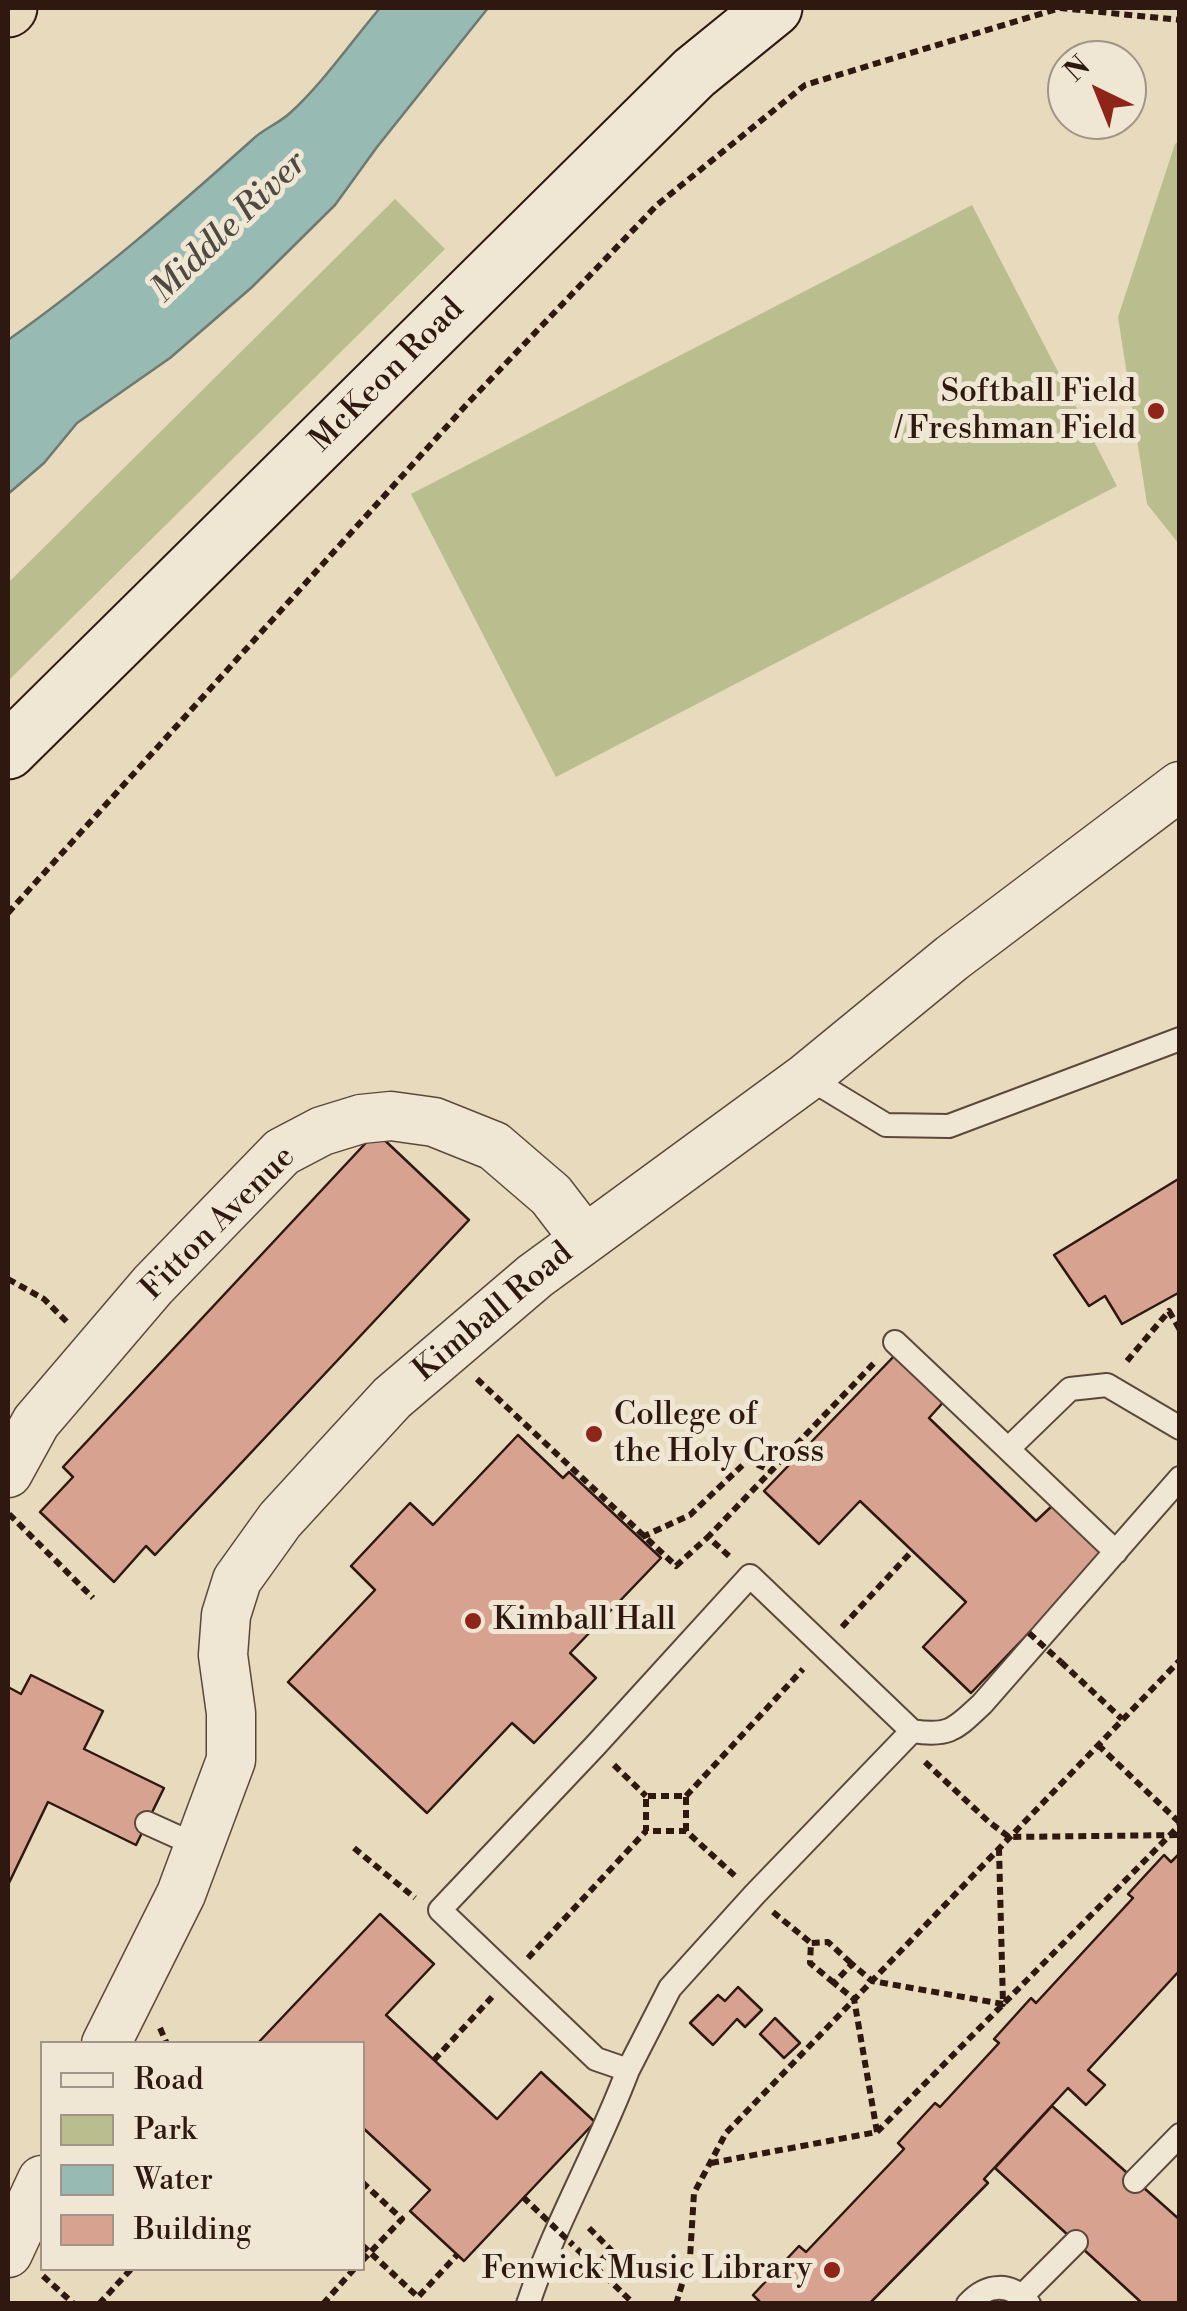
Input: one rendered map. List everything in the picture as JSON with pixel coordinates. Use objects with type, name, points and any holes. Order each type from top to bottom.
[{"type":"main road","name":"McKeon Road","points":[[8,751],[694,73],[774,8]]},
{"type":"street","name":"Kimball Road","points":[[108,2041],[181,1894],[232,1758],[223,1655],[226,1615],[237,1580],[280,1520],[392,1398],[504,1301],[584,1238],[807,1077],[952,958],[1180,786]]},
{"type":"street","name":"Fitton Avenue","points":[[8,1473],[36,1422],[153,1285],[282,1152],[322,1131],[361,1119],[391,1116],[434,1122],[494,1146],[544,1188],[584,1238]]},
{"type":"street","points":[[23,2262],[40,2189]]},
{"type":"lane","points":[[807,1077],[886,1125],[949,1126],[1180,1039]]},
{"type":"lane","points":[[895,1342],[1116,1552]]},
{"type":"lane","points":[[1008,1449],[1070,1389],[1107,1386],[1180,1428]]},
{"type":"lane","points":[[528,2304],[546,2250],[670,1988],[754,1894],[913,1742],[952,1731],[982,1704],[1180,1478]]},
{"type":"lane","points":[[628,2070],[596,2059],[440,1910],[750,1576],[824,1646],[913,1742]]},
{"type":"lane","points":[[147,1823],[198,1846]]},
{"type":"lane","points":[[1135,2181],[1180,2135]]},
{"type":"lane","points":[[968,2304],[986,2288],[1004,2287],[1026,2300],[1076,2242]]},
{"type":"path","points":[[8,914],[468,403],[644,219],[805,85],[1060,8],[1180,20]]},
{"type":"path","points":[[8,1279],[44,1298],[96,1351]]},
{"type":"path","points":[[1107,1386],[1168,1312],[1180,1330]]},
{"type":"path","points":[[465,1366],[676,1566],[895,1342]]},
{"type":"path","points":[[642,1537],[690,1514],[748,1460],[771,1471]]},
{"type":"path","points":[[8,1512],[93,1598]]},
{"type":"path","points":[[708,1537],[750,1576]]},
{"type":"path","points":[[686,1831],[686,1796],[912,1550]]},
{"type":"path","points":[[1029,1633],[1122,1719]]},
{"type":"path","points":[[676,2304],[690,2258],[694,2193],[726,2133],[1180,1660]]},
{"type":"path","points":[[913,1742],[989,1822],[1009,1837],[1180,1835]]},
{"type":"path","points":[[595,1746],[646,1796],[686,1796]]},
{"type":"path","points":[[710,2163],[877,2132],[1169,1836],[1180,1824],[1098,1746]]},
{"type":"path","points":[[434,2060],[646,1831],[646,1796]]},
{"type":"path","points":[[646,1831],[686,1831],[811,1943],[828,1942],[872,1981],[1003,2004]]},
{"type":"path","points":[[354,1848],[416,1899]]},
{"type":"path","points":[[998,1848],[1003,2004]]},
{"type":"path","points":[[811,1943],[810,1963],[854,1999],[877,2132]]},
{"type":"path","points":[[834,1983],[852,1964]]},
{"type":"path","points":[[365,2185],[402,2219],[365,2258]]},
{"type":"path","points":[[523,2198],[634,2304]]},
{"type":"path","points":[[567,2207],[611,2250],[596,2266]]},
{"type":"path","points":[[365,2248],[418,2298],[457,2254]]},
{"type":"path","points":[[23,2262],[74,2304]]},
{"type":"path","points":[[99,2304],[129,2271]]},
{"type":"path","points":[[323,2304],[353,2271]]},
{"type":"green space","name":"Softball Field / Freshman Field","points":[[1179,141],[1179,544],[1147,504],[1118,317]]},
{"type":"green space","points":[[395,199],[445,249],[8,681],[8,583]]},
{"type":"green space","points":[[972,205],[1117,486],[556,777],[411,494]]},
{"type":"water","name":"Middle River","points":[[380,8],[488,8],[335,205],[251,288],[170,358],[77,423],[44,463],[8,494],[8,340],[163,218],[256,136],[290,113]]},
{"type":"building","points":[[376,1132],[469,1220],[155,1555],[146,1546],[114,1582],[40,1512],[73,1477],[63,1467]]},
{"type":"building","points":[[1180,1178],[1180,1292],[1122,1324],[1105,1296],[1089,1306],[1054,1255]]},
{"type":"building","points":[[898,1352],[947,1398],[929,1418],[1036,1521],[1052,1506],[1104,1555],[971,1693],[923,1647],[966,1602],[860,1501],[819,1544],[764,1491]]},
{"type":"building","name":"Kimball Hall","points":[[518,1435],[563,1478],[569,1472],[661,1558],[570,1653],[596,1678],[534,1743],[512,1723],[427,1813],[288,1682],[375,1590],[351,1566],[410,1503],[433,1525]]},
{"type":"building","points":[[31,1675],[103,1711],[84,1749],[164,1788],[136,1845],[48,1802],[8,1885],[8,1687],[21,1694]]},
{"type":"building","points":[[1180,1853],[1180,1970],[1088,2070],[1105,2085],[1086,2105],[1068,2088],[984,2179],[988,2183],[869,2304],[762,2304],[753,2295],[799,2246],[806,2252],[904,2149],[898,2143],[935,2103],[940,2107],[999,2043],[994,2039],[1031,1998],[1036,2003],[1133,1898],[1128,1894],[1164,1855],[1171,1862]]},
{"type":"building","points":[[380,1914],[434,1964],[386,2015],[497,2119],[541,2072],[595,2122],[464,2261],[410,2211],[430,2190],[365,2130],[365,2041],[260,2041]]},
{"type":"building","points":[[738,1987],[762,2010],[745,2027],[737,2019],[713,2045],[690,2023],[718,1995],[725,2001]]},
{"type":"building","points":[[775,2018],[800,2043],[784,2058],[760,2034]]},
{"type":"building","points":[[1052,2106],[1180,2220],[1180,2304],[1143,2304],[995,2168]]},
{"type":"place","name":"Softball Field / Freshman Field","points":[[1156,411]]},
{"type":"place","name":"College of the Holy Cross","points":[[594,1434]]},
{"type":"place","name":"Kimball Hall","points":[[473,1621]]},
{"type":"place","name":"Fenwick Music Library","points":[[832,2270]]}]
